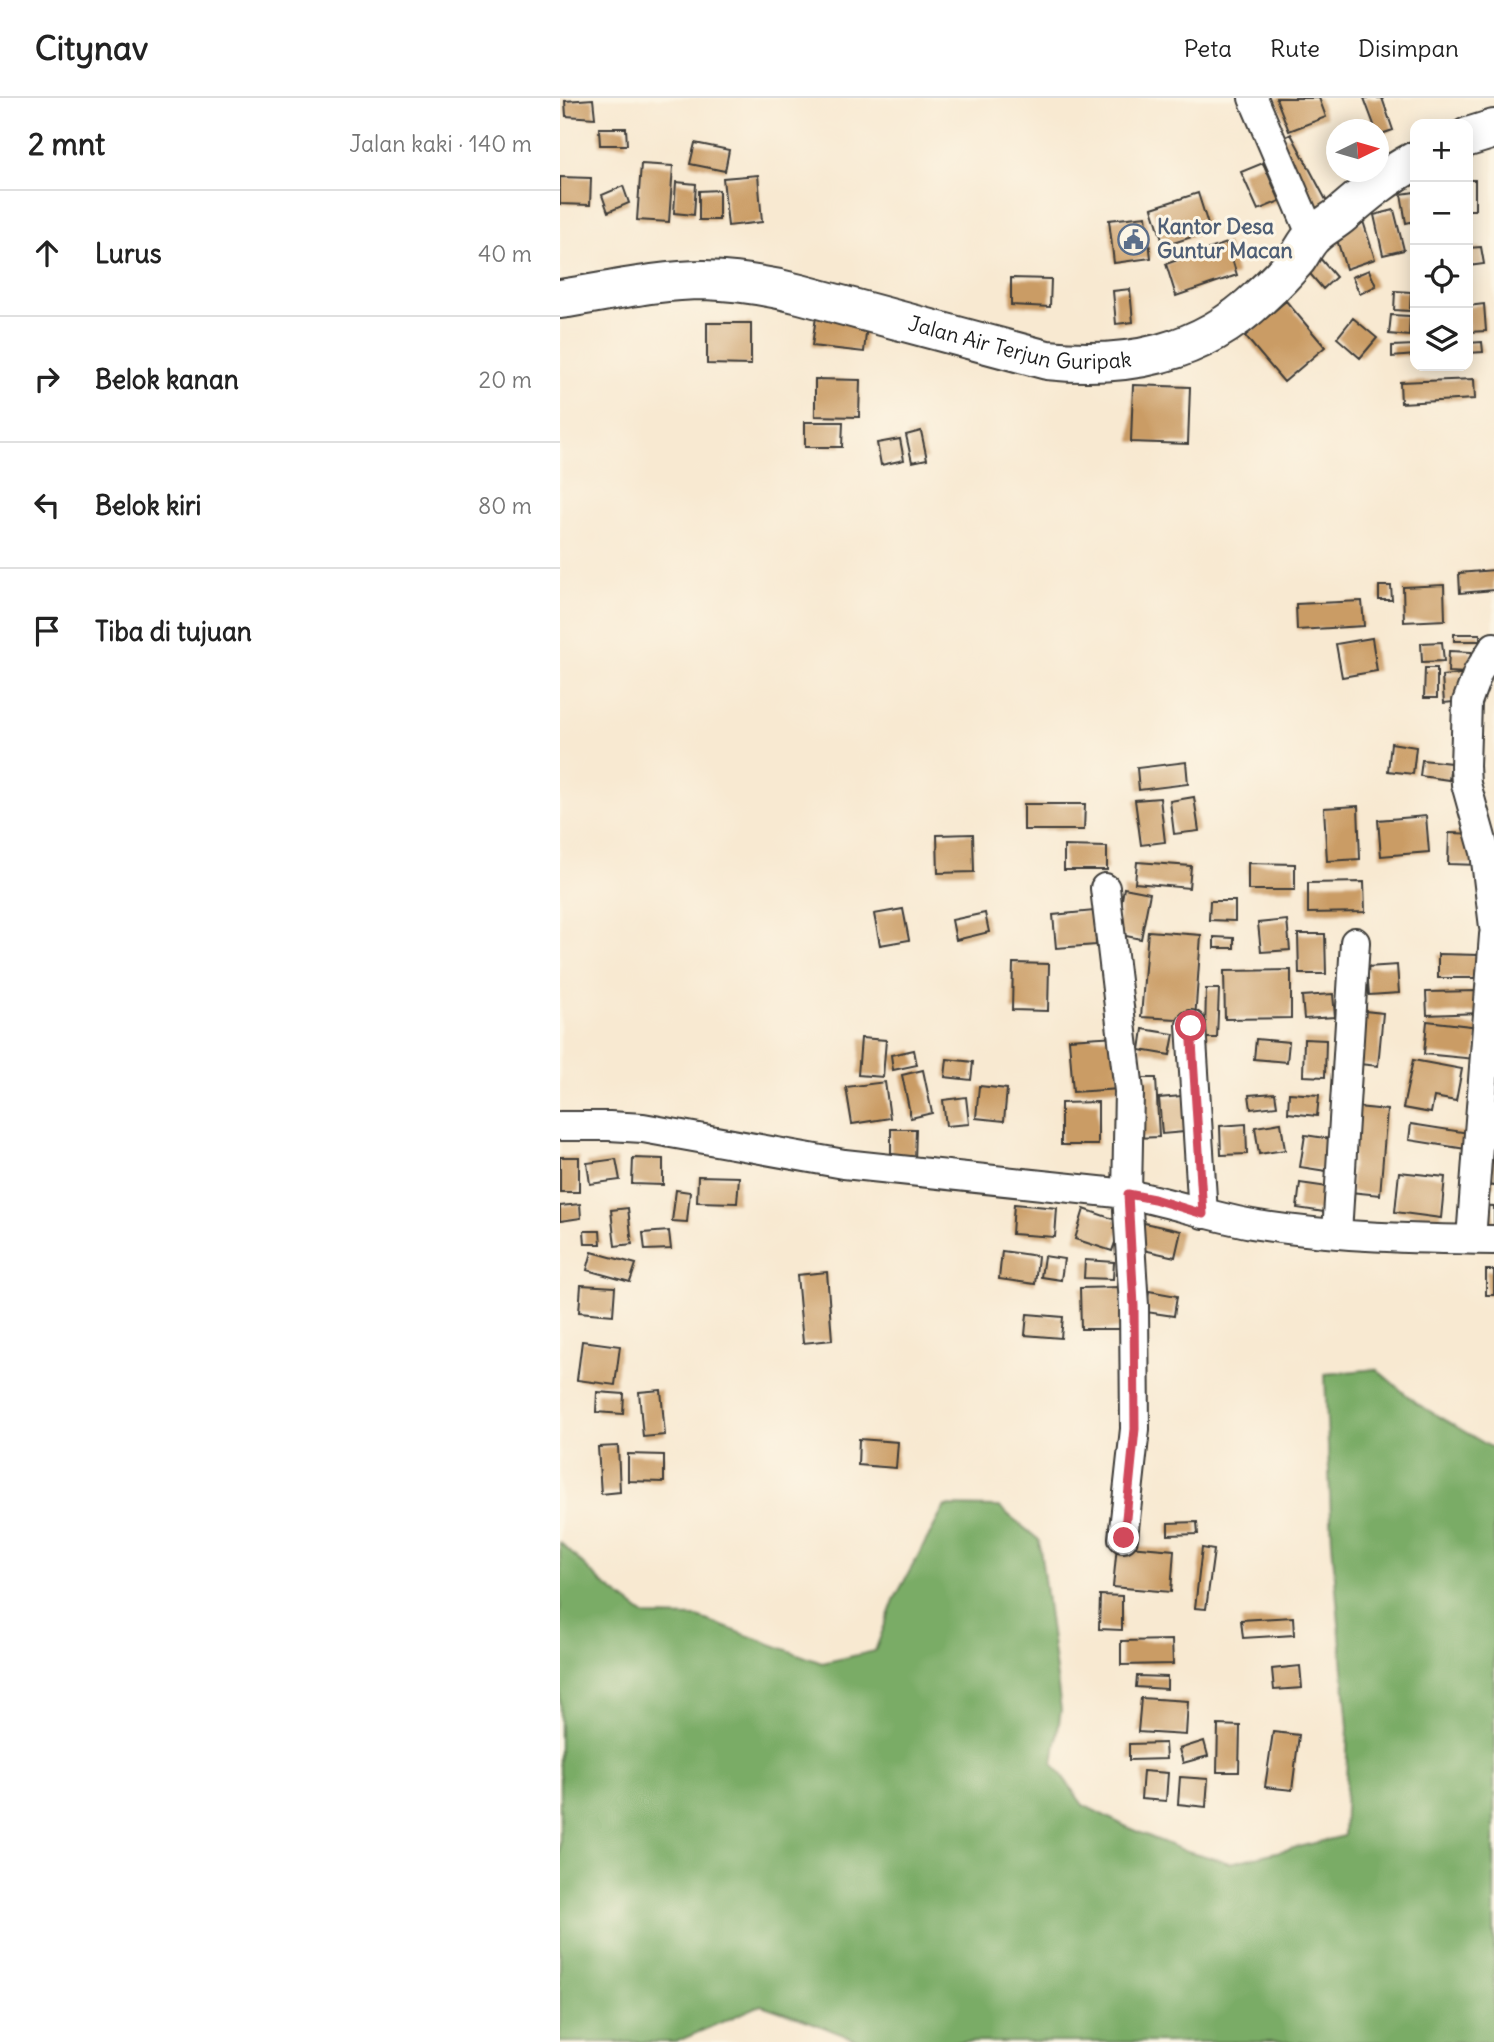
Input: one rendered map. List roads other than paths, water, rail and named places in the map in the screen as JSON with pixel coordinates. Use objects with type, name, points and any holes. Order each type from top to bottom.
[{"type":"street","points":[[1253,98],[1312,236]]},
{"type":"street","points":[[1473,135],[1494,129]]},
{"type":"street","name":"Jalan Air Terjun Guripak","points":[[560,299],[668,282],[735,282],[800,293],[1028,356],[1075,363],[1104,363],[1159,355],[1186,345],[1236,317],[1258,299],[1296,259],[1312,236],[1363,195],[1410,164]]},
{"type":"street","points":[[1494,647],[1478,672],[1466,702],[1465,766],[1466,784],[1485,852],[1494,927]]},
{"type":"street","points":[[1105,888],[1129,1091],[1128,1194],[1134,1306],[1135,1429],[1124,1538]]},
{"type":"street","points":[[560,1126],[643,1128],[844,1164],[1128,1194],[1203,1214],[1257,1224],[1337,1233],[1482,1240],[1494,935]]},
{"type":"street","points":[[1337,1233],[1355,942]]},
{"type":"street","points":[[1191,1026],[1203,1214]]},
{"type":"place","name":"Kantor Desa Guntur Macan","points":[[1134,239]]}]
